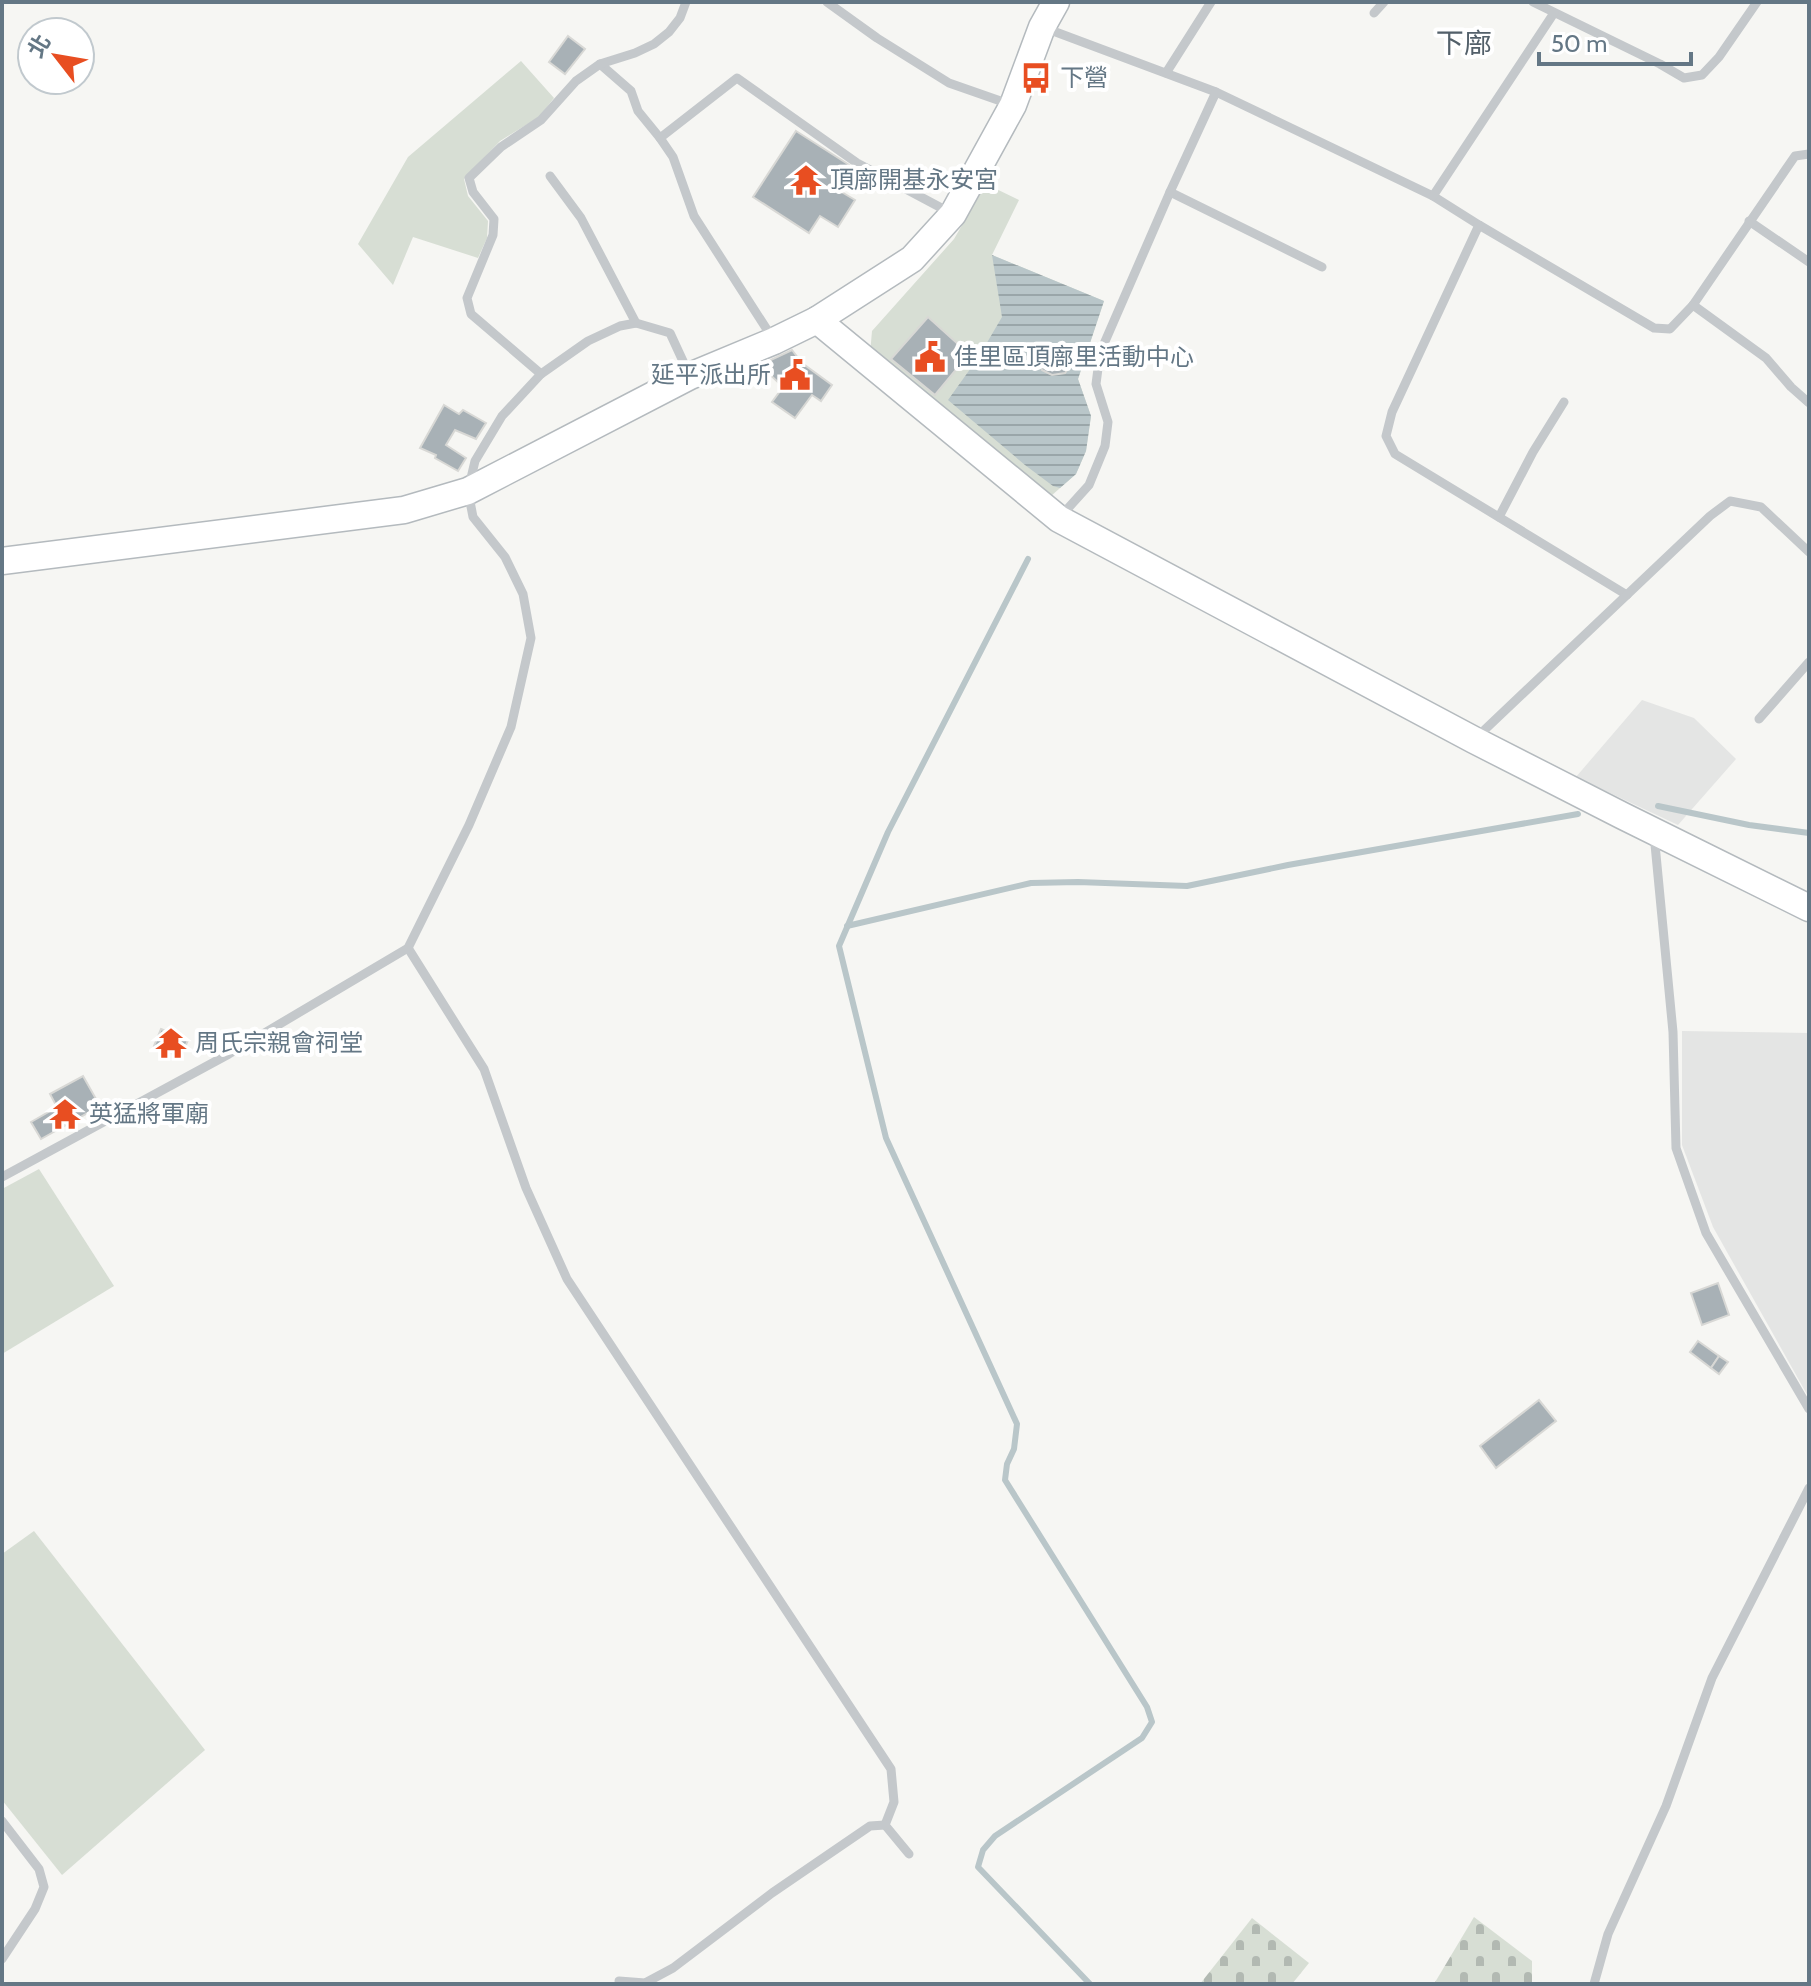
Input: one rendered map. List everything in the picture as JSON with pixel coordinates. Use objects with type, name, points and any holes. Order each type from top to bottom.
[{"type":"street","points":[[2,561],[404,510],[468,491],[690,376],[817,320],[912,259],[953,214],[1013,105],[1042,27],[1056,2]]},
{"type":"street","points":[[817,320],[1059,519],[1474,740],[1809,908]]},
{"type":"lane","points":[[541,374],[471,314],[467,298],[493,235],[494,219],[473,192],[469,178],[501,147],[541,120],[576,81],[600,64],[635,53],[669,32],[680,18],[686,2]]},
{"type":"lane","points":[[827,2],[949,83],[1013,105]]},
{"type":"lane","points":[[1166,73],[1211,2]]},
{"type":"lane","points":[[1374,13],[1384,2]]},
{"type":"lane","points":[[1533,2],[1684,78],[1702,75],[1711,66],[1757,2]]},
{"type":"lane","points":[[1433,196],[1554,13]]},
{"type":"lane","points":[[1042,27],[1216,92],[1433,196],[1654,328],[1670,329],[1693,305],[1795,156],[1809,154]]},
{"type":"lane","points":[[600,64],[631,91],[638,111],[673,157],[694,216],[774,341]]},
{"type":"lane","points":[[660,138],[737,78],[857,163],[953,214]]},
{"type":"lane","points":[[1059,519],[1089,485],[1105,446],[1108,422],[1096,384],[1100,353],[1216,92]]},
{"type":"lane","points":[[550,176],[581,218],[636,323]]},
{"type":"lane","points":[[1170,192],[1322,267]]},
{"type":"lane","points":[[1749,221],[1809,262]]},
{"type":"lane","points":[[1479,225],[1392,412],[1386,436],[1395,454],[1627,595]]},
{"type":"lane","points":[[1693,305],[1766,358],[1809,403]]},
{"type":"lane","points":[[2,1177],[229,1054],[408,948],[469,825],[511,727],[531,638],[523,594],[505,557],[473,517],[468,491],[475,461],[502,416],[541,374],[588,341],[620,326],[636,323],[670,333],[690,376]]},
{"type":"lane","points":[[1499,517],[1564,402]]},
{"type":"lane","points":[[1474,740],[1710,516],[1730,501],[1761,507],[1809,552]]},
{"type":"lane","points":[[1759,719],[1809,662]]},
{"type":"lane","points":[[1654,830],[1673,1032],[1676,1148],[1706,1233],[1809,1409]]},
{"type":"lane","points":[[408,948],[484,1069],[526,1188],[567,1279],[891,1769],[894,1802],[885,1825]]},
{"type":"lane","points":[[1594,1984],[1608,1934],[1666,1806],[1712,1678],[1809,1488]]},
{"type":"lane","points":[[2,1821],[39,1869],[44,1887],[35,1909],[2,1959]]},
{"type":"lane","points":[[885,1825],[909,1854]]},
{"type":"lane","points":[[619,1981],[645,1983],[673,1968],[772,1893],[870,1826],[885,1825]]},
{"type":"shaded area","points":[[992,255],[1104,301],[1078,379],[1091,416],[1086,451],[1076,474],[1060,488],[1025,465],[948,400],[1002,317]]},
{"type":"shaded area","points":[[1642,700],[1694,718],[1736,759],[1678,825],[1576,777]]},
{"type":"shaded area","points":[[1682,1031],[1809,1033],[1809,1398],[1713,1227],[1682,1145]]},
{"type":"green space","points":[[521,61],[554,98],[539,117],[500,141],[464,179],[468,196],[488,221],[487,238],[478,258],[413,237],[393,285],[358,244],[408,157]]},
{"type":"green space","points":[[986,184],[1019,200],[992,255],[1104,301],[1078,379],[1091,416],[1086,451],[1076,474],[1051,496],[870,354],[872,331],[954,239]]},
{"type":"green space","points":[[39,1169],[114,1286],[2,1354],[2,1189]]},
{"type":"green space","points":[[34,1531],[205,1750],[62,1875],[2,1800],[2,1554]]},
{"type":"green space","points":[[1474,1917],[1532,1961],[1532,1984],[1434,1984]]},
{"type":"green space","points":[[1252,1918],[1309,1963],[1292,1984],[1200,1984]]},
{"type":"building","points":[[568,36],[585,49],[565,74],[549,62]]},
{"type":"building","name":"頂廍開基永安宮","points":[[796,131],[854,168],[840,191],[855,200],[838,227],[820,216],[809,233],[753,197]]},
{"type":"building","name":"佳里區頂廍里活動中心","points":[[928,317],[969,354],[935,395],[891,359]]},
{"type":"building","points":[[1057,344],[1068,350],[1071,364],[1065,373],[1052,375],[1042,370],[1039,358],[1045,347]]},
{"type":"building","name":"延平派出所","points":[[792,350],[802,363],[832,385],[821,401],[812,395],[795,418],[772,402],[783,387],[760,365]]},
{"type":"building","points":[[444,405],[459,414],[463,410],[486,423],[476,439],[455,430],[446,445],[466,458],[458,471],[420,448]]},
{"type":"building","name":"周氏宗親會祠堂","points":[[161,1029],[188,1040],[181,1057],[154,1046]]},
{"type":"building","name":"英猛將軍廟","points":[[83,1076],[100,1106],[41,1139],[31,1122],[57,1107],[50,1094]]},
{"type":"building","points":[[1718,1283],[1729,1315],[1702,1325],[1691,1293]]},
{"type":"building","points":[[1698,1341],[1719,1356],[1711,1368],[1690,1352]]},
{"type":"building","points":[[1719,1356],[1728,1362],[1719,1374],[1711,1368]]},
{"type":"building","points":[[1539,1400],[1556,1421],[1496,1468],[1480,1446]]},
{"type":"waterway","points":[[1028,559],[888,832],[839,946],[886,1138],[1017,1424],[1005,1480],[1147,1707],[1152,1722],[1142,1738],[995,1836],[983,1850],[978,1867],[1090,1984]]},
{"type":"waterway","points":[[1658,806],[1749,825],[1809,833]]},
{"type":"waterway","points":[[847,926],[1031,883],[1187,886],[1578,814]]},
{"type":"place","name":"下營","points":[[1036,78]]},
{"type":"place","name":"頂廍開基永安宮","points":[[806,180]]},
{"type":"place","name":"佳里區頂廍里活動中心","points":[[930,357]]},
{"type":"place","name":"延平派出所","points":[[795,375]]},
{"type":"place","name":"周氏宗親會祠堂","points":[[171,1043]]},
{"type":"place","name":"英猛將軍廟","points":[[65,1114]]},
{"type":"district","name":"下廍","points":[[1464,43]]}]
